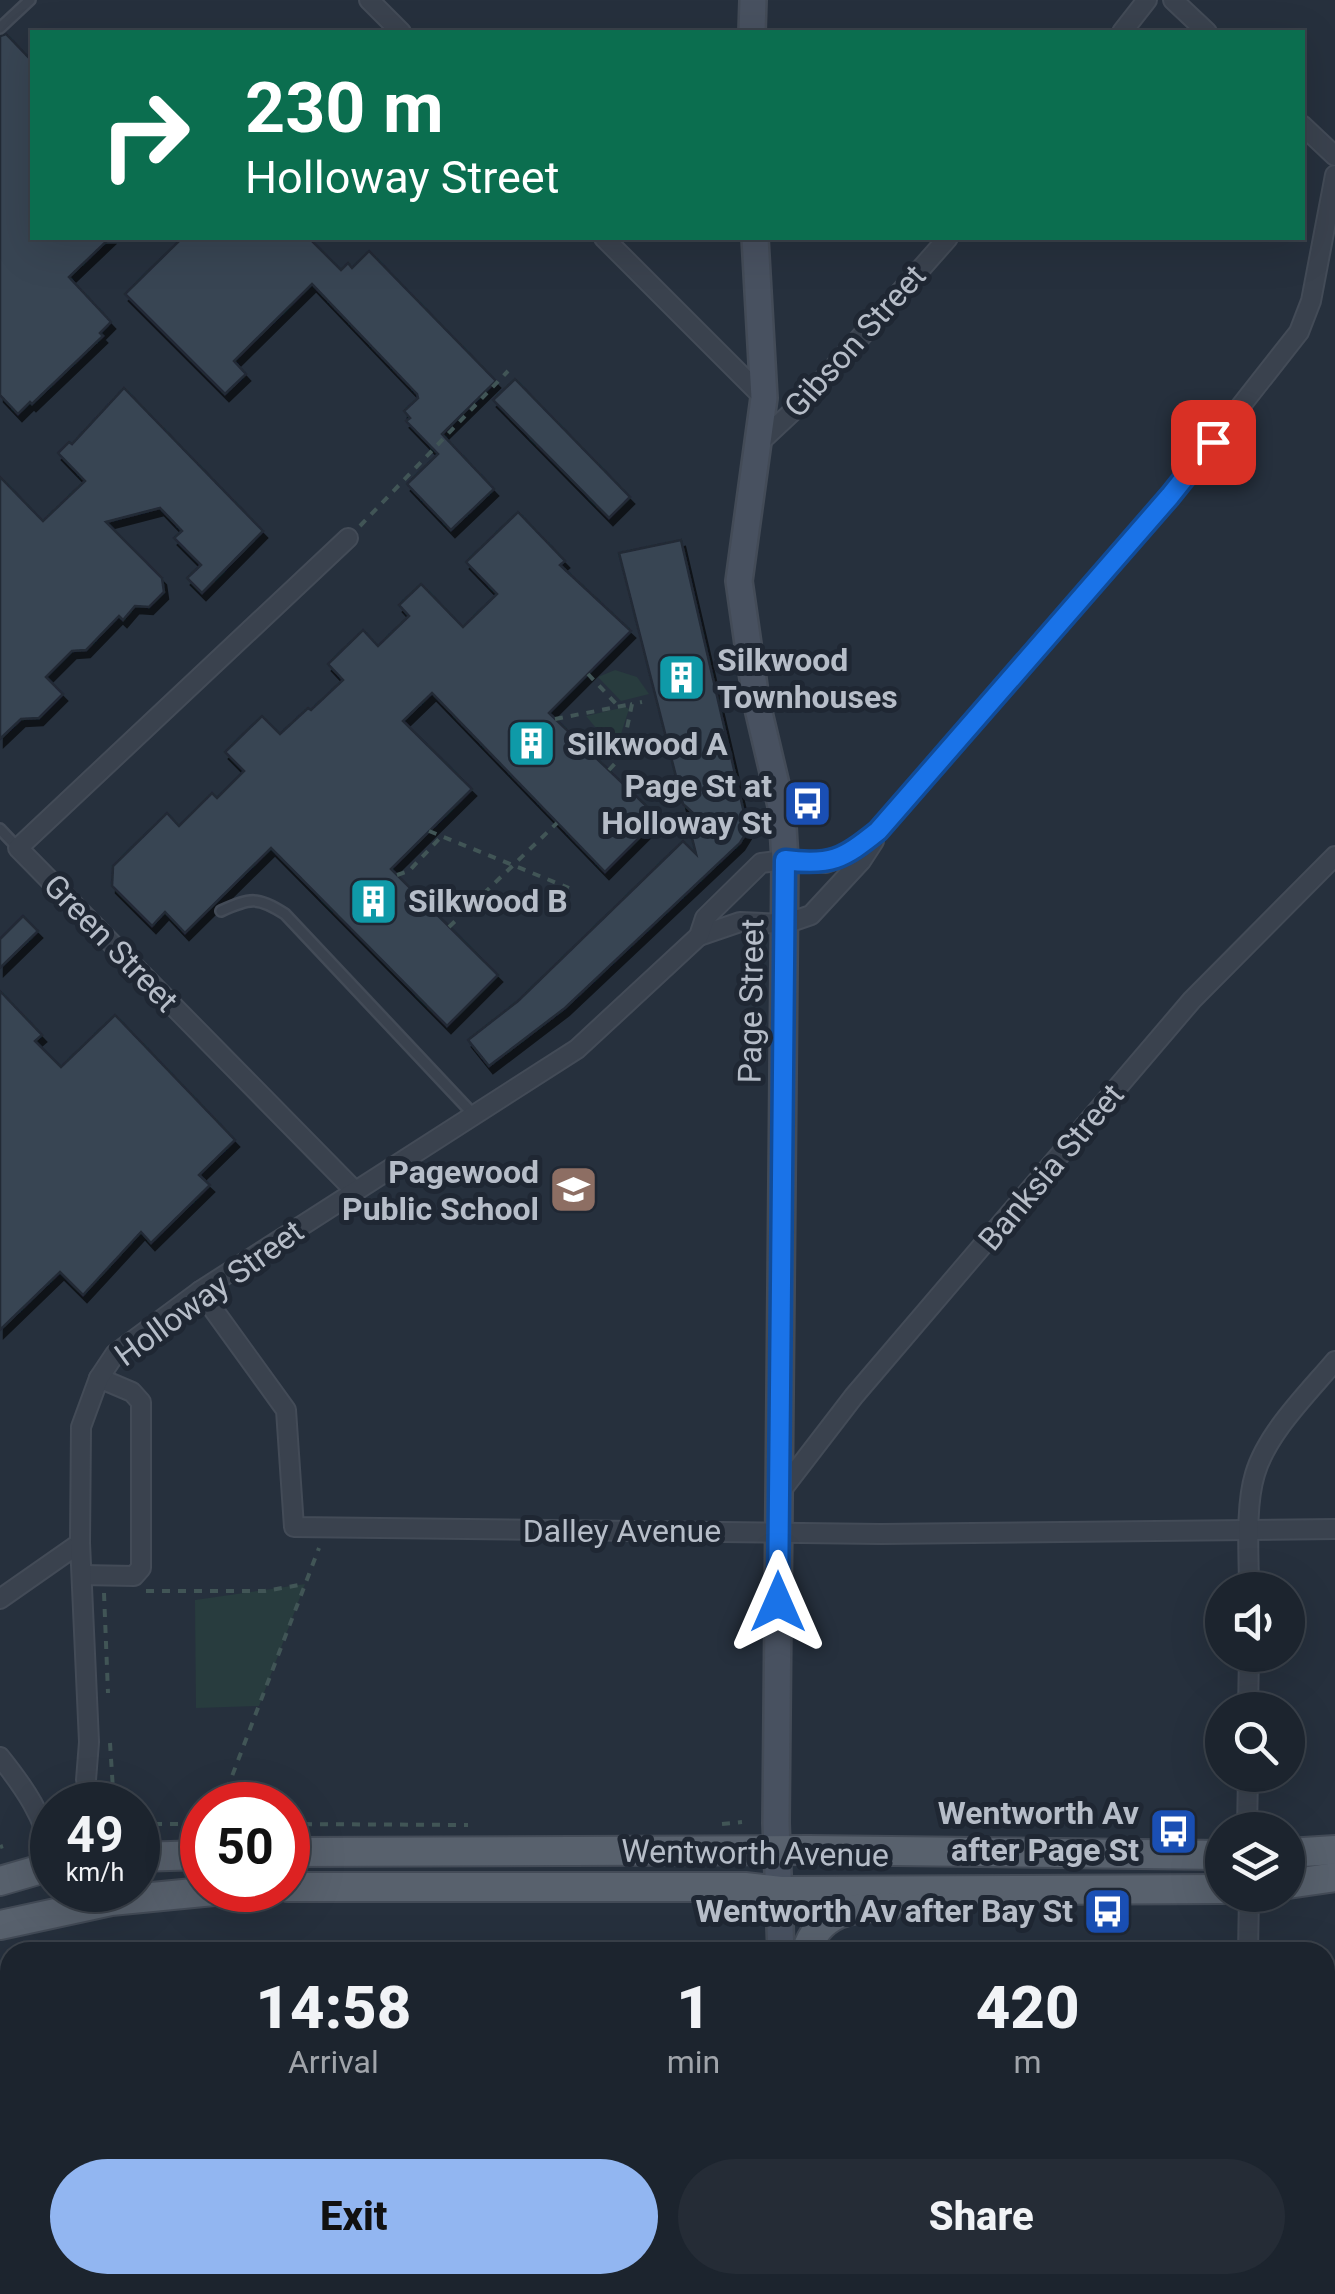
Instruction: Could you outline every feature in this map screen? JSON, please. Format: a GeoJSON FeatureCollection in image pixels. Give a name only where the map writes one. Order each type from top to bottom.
{"type":"FeatureCollection","features":[{"type":"Feature","properties":{"kind":"main road"},"geometry":{"type":"LineString","coordinates":[[752,30],[753,0]]}},
{"type":"Feature","properties":{"kind":"main road","name":"Page Street"},"geometry":{"type":"LineString","coordinates":[[755,240],[764,398],[738,581],[756,700],[782,810],[785,860],[777,1850],[781,1942]]}},
{"type":"Feature","properties":{"kind":"main road","name":"Wentworth Avenue"},"geometry":{"type":"LineString","coordinates":[[310,1852],[777,1850],[1205,1855]]}},
{"type":"Feature","properties":{"kind":"main road"},"geometry":{"type":"LineString","coordinates":[[1305,1851],[1335,1850]]}},
{"type":"Feature","properties":{"kind":"main road"},"geometry":{"type":"LineString","coordinates":[[0,1881],[30,1872]]}},
{"type":"Feature","properties":{"kind":"main road"},"geometry":{"type":"LineString","coordinates":[[1305,1882],[1335,1878]]}},
{"type":"Feature","properties":{"kind":"main road","name":"Wentworth Avenue"},"geometry":{"type":"LineString","coordinates":[[310,1887],[708,1887],[781,1892],[1205,1889]]}},
{"type":"Feature","properties":{"kind":"main road"},"geometry":{"type":"LineString","coordinates":[[811,1942],[819,1928],[842,1911],[912,1908],[972,1891]]}},
{"type":"Feature","properties":{"kind":"main road"},"geometry":{"type":"LineString","coordinates":[[0,1925],[31,1912]]}},
{"type":"Feature","properties":{"kind":"street"},"geometry":{"type":"LineString","coordinates":[[369,0],[399,30]]}},
{"type":"Feature","properties":{"kind":"street"},"geometry":{"type":"LineString","coordinates":[[1124,30],[1148,0]]}},
{"type":"Feature","properties":{"kind":"street"},"geometry":{"type":"LineString","coordinates":[[1173,0],[1205,30]]}},
{"type":"Feature","properties":{"kind":"street"},"geometry":{"type":"LineString","coordinates":[[1305,128],[1335,156]]}},
{"type":"Feature","properties":{"kind":"street","name":"Holloway Street"},"geometry":{"type":"LineString","coordinates":[[86,1780],[89,1742],[80,1543],[81,1427],[99,1378],[115,1354],[200,1291],[577,1048],[699,936],[740,922],[785,924],[811,915],[820,907],[861,860],[878,831],[1170,496],[1299,332],[1312,301],[1335,175]]}},
{"type":"Feature","properties":{"kind":"street"},"geometry":{"type":"LineString","coordinates":[[606,240],[764,398]]}},
{"type":"Feature","properties":{"kind":"street","name":"Gibson Street"},"geometry":{"type":"LineString","coordinates":[[759,443],[806,399],[946,240]]}},
{"type":"Feature","properties":{"kind":"street","name":"Green Street"},"geometry":{"type":"LineString","coordinates":[[348,538],[18,848],[354,1190]]}},
{"type":"Feature","properties":{"kind":"street","name":"Holloway Street"},"geometry":{"type":"LineString","coordinates":[[699,936],[705,918],[761,863],[826,863],[840,858],[878,831]]}},
{"type":"Feature","properties":{"kind":"street","name":"Banksia Street"},"geometry":{"type":"LineString","coordinates":[[781,1491],[845,1407],[1192,1000],[1335,856]]}},
{"type":"Feature","properties":{"kind":"street","name":"Dalley Avenue"},"geometry":{"type":"LineString","coordinates":[[200,1291],[286,1410],[294,1528],[881,1534],[1335,1529]]}},
{"type":"Feature","properties":{"kind":"street"},"geometry":{"type":"LineString","coordinates":[[1249,1572],[1255,1474],[1282,1424],[1335,1361]]}},
{"type":"Feature","properties":{"kind":"street"},"geometry":{"type":"LineString","coordinates":[[82,1575],[134,1576],[142,1568],[140,1402],[132,1392],[99,1378]]}},
{"type":"Feature","properties":{"kind":"street"},"geometry":{"type":"LineString","coordinates":[[0,1599],[80,1543]]}},
{"type":"Feature","properties":{"kind":"street"},"geometry":{"type":"LineString","coordinates":[[0,1757],[30,1799]]}},
{"type":"Feature","properties":{"kind":"street"},"geometry":{"type":"LineString","coordinates":[[1248,1942],[1249,1912]]}},
{"type":"Feature","properties":{"kind":"lane"},"geometry":{"type":"LineString","coordinates":[[0,28],[30,0]]}},
{"type":"Feature","properties":{"kind":"lane"},"geometry":{"type":"LineString","coordinates":[[0,829],[18,848]]}},
{"type":"Feature","properties":{"kind":"lane"},"geometry":{"type":"LineString","coordinates":[[221,911],[245,900],[265,901],[284,914],[474,1114]]}},
{"type":"Feature","properties":{"kind":"path"},"geometry":{"type":"LineString","coordinates":[[348,538],[508,370]]}},
{"type":"Feature","properties":{"kind":"path"},"geometry":{"type":"LineString","coordinates":[[588,674],[619,707]]}},
{"type":"Feature","properties":{"kind":"path"},"geometry":{"type":"LineString","coordinates":[[555,719],[642,702]]}},
{"type":"Feature","properties":{"kind":"path"},"geometry":{"type":"LineString","coordinates":[[609,770],[621,757],[632,704]]}},
{"type":"Feature","properties":{"kind":"path"},"geometry":{"type":"LineString","coordinates":[[449,927],[558,822]]}},
{"type":"Feature","properties":{"kind":"path"},"geometry":{"type":"LineString","coordinates":[[429,831],[568,888]]}},
{"type":"Feature","properties":{"kind":"path"},"geometry":{"type":"LineString","coordinates":[[396,875],[409,871],[440,838]]}},
{"type":"Feature","properties":{"kind":"path"},"geometry":{"type":"LineString","coordinates":[[230,1782],[326,1528]]}},
{"type":"Feature","properties":{"kind":"path"},"geometry":{"type":"LineString","coordinates":[[134,1590],[265,1591],[305,1584]]}},
{"type":"Feature","properties":{"kind":"path"},"geometry":{"type":"LineString","coordinates":[[104,1590],[109,1704]]}},
{"type":"Feature","properties":{"kind":"path"},"geometry":{"type":"LineString","coordinates":[[110,1742],[113,1782]]}},
{"type":"Feature","properties":{"kind":"green space"},"geometry":{"type":"Polygon","coordinates":[[[615,670],[637,677],[649,694],[621,701],[598,677],[615,670]]]}},
{"type":"Feature","properties":{"kind":"green space"},"geometry":{"type":"Polygon","coordinates":[[[629,709],[620,737],[602,735],[586,716],[629,709]]]}},
{"type":"Feature","properties":{"kind":"green space"},"geometry":{"type":"Polygon","coordinates":[[[305,1584],[259,1706],[196,1708],[195,1600],[305,1584]]]}},
{"type":"Feature","properties":{"kind":"building"},"geometry":{"type":"Polygon","coordinates":[[[6,34],[30,59],[30,240],[108,240],[69,277],[111,322],[100,333],[103,336],[18,414],[0,395],[0,36],[6,34]]]}},
{"type":"Feature","properties":{"kind":"building"},"geometry":{"type":"Polygon","coordinates":[[[180,240],[311,240],[341,270],[348,263],[352,268],[369,251],[496,381],[442,434],[494,489],[451,530],[407,484],[438,454],[406,421],[410,418],[404,411],[418,398],[417,394],[312,284],[234,361],[246,374],[225,394],[125,294],[180,240]]]}},
{"type":"Feature","properties":{"kind":"building"},"geometry":{"type":"Polygon","coordinates":[[[515,379],[630,497],[609,518],[493,400],[515,379]]]}},
{"type":"Feature","properties":{"kind":"building"},"geometry":{"type":"Polygon","coordinates":[[[124,388],[263,531],[202,593],[187,578],[201,565],[174,538],[182,531],[160,508],[106,522],[162,578],[164,592],[149,607],[135,606],[123,620],[119,616],[86,650],[72,651],[46,677],[63,694],[39,718],[21,719],[0,739],[0,477],[43,521],[85,481],[58,453],[69,442],[72,444],[124,388]]]}},
{"type":"Feature","properties":{"kind":"building"},"geometry":{"type":"Polygon","coordinates":[[[518,512],[565,561],[560,565],[631,631],[549,713],[659,818],[605,872],[432,693],[403,721],[472,789],[391,869],[498,975],[447,1026],[271,848],[185,933],[165,912],[152,926],[112,886],[113,866],[167,813],[179,826],[212,793],[217,798],[244,771],[225,752],[262,716],[280,734],[308,708],[311,710],[343,680],[328,664],[363,630],[378,646],[409,616],[399,605],[421,584],[463,627],[497,594],[466,562],[518,512]]]}},
{"type":"Feature","properties":{"kind":"building"},"geometry":{"type":"Polygon","coordinates":[[[681,540],[748,830],[740,843],[565,1008],[489,1066],[468,1040],[518,1001],[683,841],[696,854],[691,834],[703,822],[683,804],[619,553],[681,540]]]}},
{"type":"Feature","properties":{"kind":"building"},"geometry":{"type":"Polygon","coordinates":[[[23,916],[38,931],[0,968],[0,939],[23,916]]]}},
{"type":"Feature","properties":{"kind":"building"},"geometry":{"type":"Polygon","coordinates":[[[0,991],[42,1035],[35,1041],[61,1067],[115,1015],[235,1140],[199,1175],[210,1185],[151,1243],[141,1232],[83,1295],[60,1272],[0,1330],[0,991]]]}},
{"type":"Feature","properties":{"kind":"place","name":"Silkwood Townhouses"},"geometry":{"type":"Point","coordinates":[682,678]}},
{"type":"Feature","properties":{"kind":"place","name":"Silkwood A"},"geometry":{"type":"Point","coordinates":[532,744]}},
{"type":"Feature","properties":{"kind":"place","name":"Page St at Holloway St"},"geometry":{"type":"Point","coordinates":[807,804]}},
{"type":"Feature","properties":{"kind":"place","name":"Silkwood B"},"geometry":{"type":"Point","coordinates":[373,901]}},
{"type":"Feature","properties":{"kind":"place","name":"Pagewood Public School"},"geometry":{"type":"Point","coordinates":[574,1190]}},
{"type":"Feature","properties":{"kind":"place","name":"Wentworth Av after Page St"},"geometry":{"type":"Point","coordinates":[1174,1831]}},
{"type":"Feature","properties":{"kind":"place","name":"Wentworth Av after Bay St"},"geometry":{"type":"Point","coordinates":[1108,1911]}},
{"type":"Feature","properties":{"kind":"route"},"geometry":{"type":"LineString","coordinates":[[778,1602],[785,860],[826,863],[854,850],[878,831],[1213,442]]}}]}
